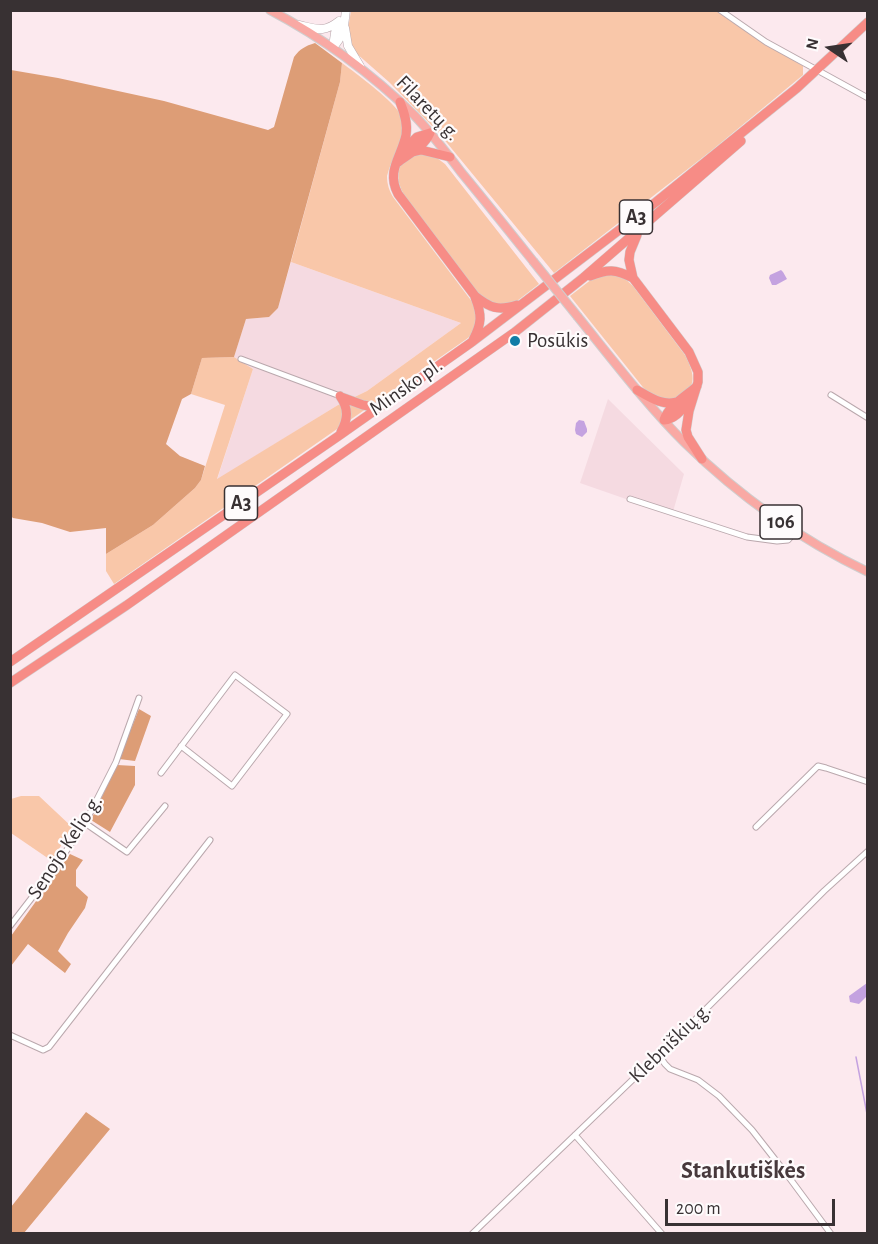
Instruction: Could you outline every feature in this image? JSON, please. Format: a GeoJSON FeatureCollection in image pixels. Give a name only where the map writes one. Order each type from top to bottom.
{"type":"FeatureCollection","features":[{"type":"Feature","properties":{"kind":"highway","name":"Minsko pl."},"geometry":{"type":"LineString","coordinates":[[10,683],[127,605],[515,332],[583,278],[771,114],[867,22]]}},
{"type":"Feature","properties":{"kind":"highway","name":"Minsko pl."},"geometry":{"type":"LineString","coordinates":[[10,662],[472,342],[656,202],[797,88]]}},
{"type":"Feature","properties":{"kind":"highway"},"geometry":{"type":"LineString","coordinates":[[400,102],[406,129],[393,177],[398,194],[475,296],[486,305],[496,308],[503,309],[522,304]]}},
{"type":"Feature","properties":{"kind":"highway"},"geometry":{"type":"LineString","coordinates":[[400,154],[417,137],[430,133]]}},
{"type":"Feature","properties":{"kind":"highway"},"geometry":{"type":"LineString","coordinates":[[395,165],[427,139],[430,133]]}},
{"type":"Feature","properties":{"kind":"highway"},"geometry":{"type":"LineString","coordinates":[[411,153],[421,150],[450,157]]}},
{"type":"Feature","properties":{"kind":"highway"},"geometry":{"type":"LineString","coordinates":[[639,230],[630,252],[629,260],[633,278],[693,359],[698,372],[696,391],[689,411],[686,430],[702,459]]}},
{"type":"Feature","properties":{"kind":"highway"},"geometry":{"type":"LineString","coordinates":[[583,278],[609,270],[633,278]]}},
{"type":"Feature","properties":{"kind":"highway"},"geometry":{"type":"LineString","coordinates":[[472,342],[480,326],[480,312],[475,296]]}},
{"type":"Feature","properties":{"kind":"highway"},"geometry":{"type":"LineString","coordinates":[[637,390],[671,404],[696,391]]}},
{"type":"Feature","properties":{"kind":"highway"},"geometry":{"type":"LineString","coordinates":[[663,420],[675,416],[696,391]]}},
{"type":"Feature","properties":{"kind":"highway"},"geometry":{"type":"LineString","coordinates":[[340,396],[363,405],[379,408]]}},
{"type":"Feature","properties":{"kind":"highway"},"geometry":{"type":"LineString","coordinates":[[340,396],[347,407],[347,418],[340,435]]}},
{"type":"Feature","properties":{"kind":"highway"},"geometry":{"type":"LineString","coordinates":[[663,420],[679,401]]}},
{"type":"Feature","properties":{"kind":"main road","name":"Filaretų g."},"geometry":{"type":"LineString","coordinates":[[270,10],[333,47],[361,67],[430,133],[637,390]]}},
{"type":"Feature","properties":{"kind":"main road"},"geometry":{"type":"LineString","coordinates":[[333,47],[334,33],[345,10]]}},
{"type":"Feature","properties":{"kind":"main road"},"geometry":{"type":"LineString","coordinates":[[345,10],[346,40],[350,52],[361,67]]}},
{"type":"Feature","properties":{"kind":"main road"},"geometry":{"type":"LineString","coordinates":[[296,24],[320,29],[330,28],[339,21]]}},
{"type":"Feature","properties":{"kind":"main road"},"geometry":{"type":"LineString","coordinates":[[333,47],[341,38],[345,28]]}},
{"type":"Feature","properties":{"kind":"main road","name":"106"},"geometry":{"type":"LineString","coordinates":[[637,390],[702,459],[753,501],[795,532],[867,572]]}},
{"type":"Feature","properties":{"kind":"street"},"geometry":{"type":"LineString","coordinates":[[720,10],[766,42],[867,98]]}},
{"type":"Feature","properties":{"kind":"street"},"geometry":{"type":"LineString","coordinates":[[241,359],[340,396]]}},
{"type":"Feature","properties":{"kind":"street"},"geometry":{"type":"LineString","coordinates":[[831,395],[867,418]]}},
{"type":"Feature","properties":{"kind":"street"},"geometry":{"type":"LineString","coordinates":[[630,499],[747,537],[777,541],[788,540],[795,532]]}},
{"type":"Feature","properties":{"kind":"street"},"geometry":{"type":"LineString","coordinates":[[161,773],[235,675],[287,714],[232,786],[182,746]]}},
{"type":"Feature","properties":{"kind":"street","name":"Senojo Kelio g."},"geometry":{"type":"LineString","coordinates":[[10,926],[86,823],[116,762],[139,698]]}},
{"type":"Feature","properties":{"kind":"street"},"geometry":{"type":"LineString","coordinates":[[756,828],[818,766],[867,782]]}},
{"type":"Feature","properties":{"kind":"street"},"geometry":{"type":"LineString","coordinates":[[86,823],[128,852],[165,806]]}},
{"type":"Feature","properties":{"kind":"street"},"geometry":{"type":"LineString","coordinates":[[10,1035],[43,1050],[49,1047],[210,840]]}},
{"type":"Feature","properties":{"kind":"street","name":"Klebniškių g."},"geometry":{"type":"LineString","coordinates":[[472,1233],[867,851]]}},
{"type":"Feature","properties":{"kind":"street"},"geometry":{"type":"LineString","coordinates":[[658,1054],[670,1069],[698,1080],[719,1096],[752,1130],[831,1233]]}},
{"type":"Feature","properties":{"kind":"street"},"geometry":{"type":"LineString","coordinates":[[574,1135],[662,1233]]}},
{"type":"Feature","properties":{"kind":"shaded area"},"geometry":{"type":"Polygon","coordinates":[[[351,11],[716,11],[803,66],[803,75],[711,151],[554,273],[438,132],[389,82],[356,53],[350,45],[348,29],[351,11]]]}},
{"type":"Feature","properties":{"kind":"shaded area"},"geometry":{"type":"Polygon","coordinates":[[[315,43],[342,63],[340,82],[278,308],[269,317],[246,319],[234,357],[202,358],[191,394],[182,399],[166,444],[180,456],[205,466],[201,480],[153,525],[106,554],[106,528],[70,532],[42,523],[13,518],[10,515],[11,70],[164,101],[268,130],[274,127],[294,57],[303,48],[315,43]]]}},
{"type":"Feature","properties":{"kind":"shaded area"},"geometry":{"type":"Polygon","coordinates":[[[342,63],[380,93],[400,114],[403,131],[387,176],[389,189],[473,303],[476,317],[474,329],[468,338],[114,584],[106,571],[106,554],[153,525],[201,480],[225,405],[191,394],[202,358],[234,357],[253,369],[217,479],[338,405],[367,391],[461,323],[291,262],[340,82],[342,63]]]}},
{"type":"Feature","properties":{"kind":"shaded area"},"geometry":{"type":"Polygon","coordinates":[[[417,153],[433,155],[445,164],[539,284],[517,301],[497,306],[480,297],[408,202],[401,188],[398,174],[401,164],[417,153]]]}},
{"type":"Feature","properties":{"kind":"shaded area"},"geometry":{"type":"Polygon","coordinates":[[[291,262],[461,323],[367,391],[338,405],[217,480],[253,369],[234,357],[246,319],[269,317],[278,308],[291,262]]]}},
{"type":"Feature","properties":{"kind":"shaded area"},"geometry":{"type":"Polygon","coordinates":[[[781,270],[787,279],[772,285],[770,275],[781,270]]]}},
{"type":"Feature","properties":{"kind":"shaded area"},"geometry":{"type":"Polygon","coordinates":[[[610,273],[623,277],[633,286],[685,355],[693,379],[689,390],[683,395],[666,401],[646,391],[570,296],[592,279],[610,273]]]}},
{"type":"Feature","properties":{"kind":"shaded area"},"geometry":{"type":"Polygon","coordinates":[[[608,399],[684,474],[672,515],[580,483],[608,399]]]}},
{"type":"Feature","properties":{"kind":"shaded area"},"geometry":{"type":"Polygon","coordinates":[[[579,420],[584,421],[587,429],[582,437],[576,434],[575,430],[579,420]]]}},
{"type":"Feature","properties":{"kind":"shaded area"},"geometry":{"type":"Polygon","coordinates":[[[139,709],[151,716],[135,761],[119,759],[139,709]]]}},
{"type":"Feature","properties":{"kind":"shaded area"},"geometry":{"type":"Polygon","coordinates":[[[117,765],[135,766],[135,785],[110,832],[91,820],[117,765]]]}},
{"type":"Feature","properties":{"kind":"shaded area"},"geometry":{"type":"Polygon","coordinates":[[[21,796],[39,796],[72,827],[52,861],[11,833],[11,799],[21,796]]]}},
{"type":"Feature","properties":{"kind":"shaded area"},"geometry":{"type":"Polygon","coordinates":[[[70,854],[83,860],[76,870],[76,886],[88,897],[85,908],[58,951],[71,964],[65,973],[28,944],[11,966],[11,936],[70,854]]]}},
{"type":"Feature","properties":{"kind":"shaded area"},"geometry":{"type":"Polygon","coordinates":[[[867,983],[867,996],[859,1004],[850,1002],[849,996],[867,983]]]}},
{"type":"Feature","properties":{"kind":"shaded area"},"geometry":{"type":"Polygon","coordinates":[[[86,1112],[110,1129],[24,1233],[11,1233],[11,1207],[86,1112]]]}},
{"type":"Feature","properties":{"kind":"waterway"},"geometry":{"type":"LineString","coordinates":[[856,1057],[868,1119]]}},
{"type":"Feature","properties":{"kind":"place","name":"Posūkis"},"geometry":{"type":"Point","coordinates":[515,341]}},
{"type":"Feature","properties":{"kind":"district","name":"Stankutiškės"},"geometry":{"type":"Point","coordinates":[743,1171]}}]}
